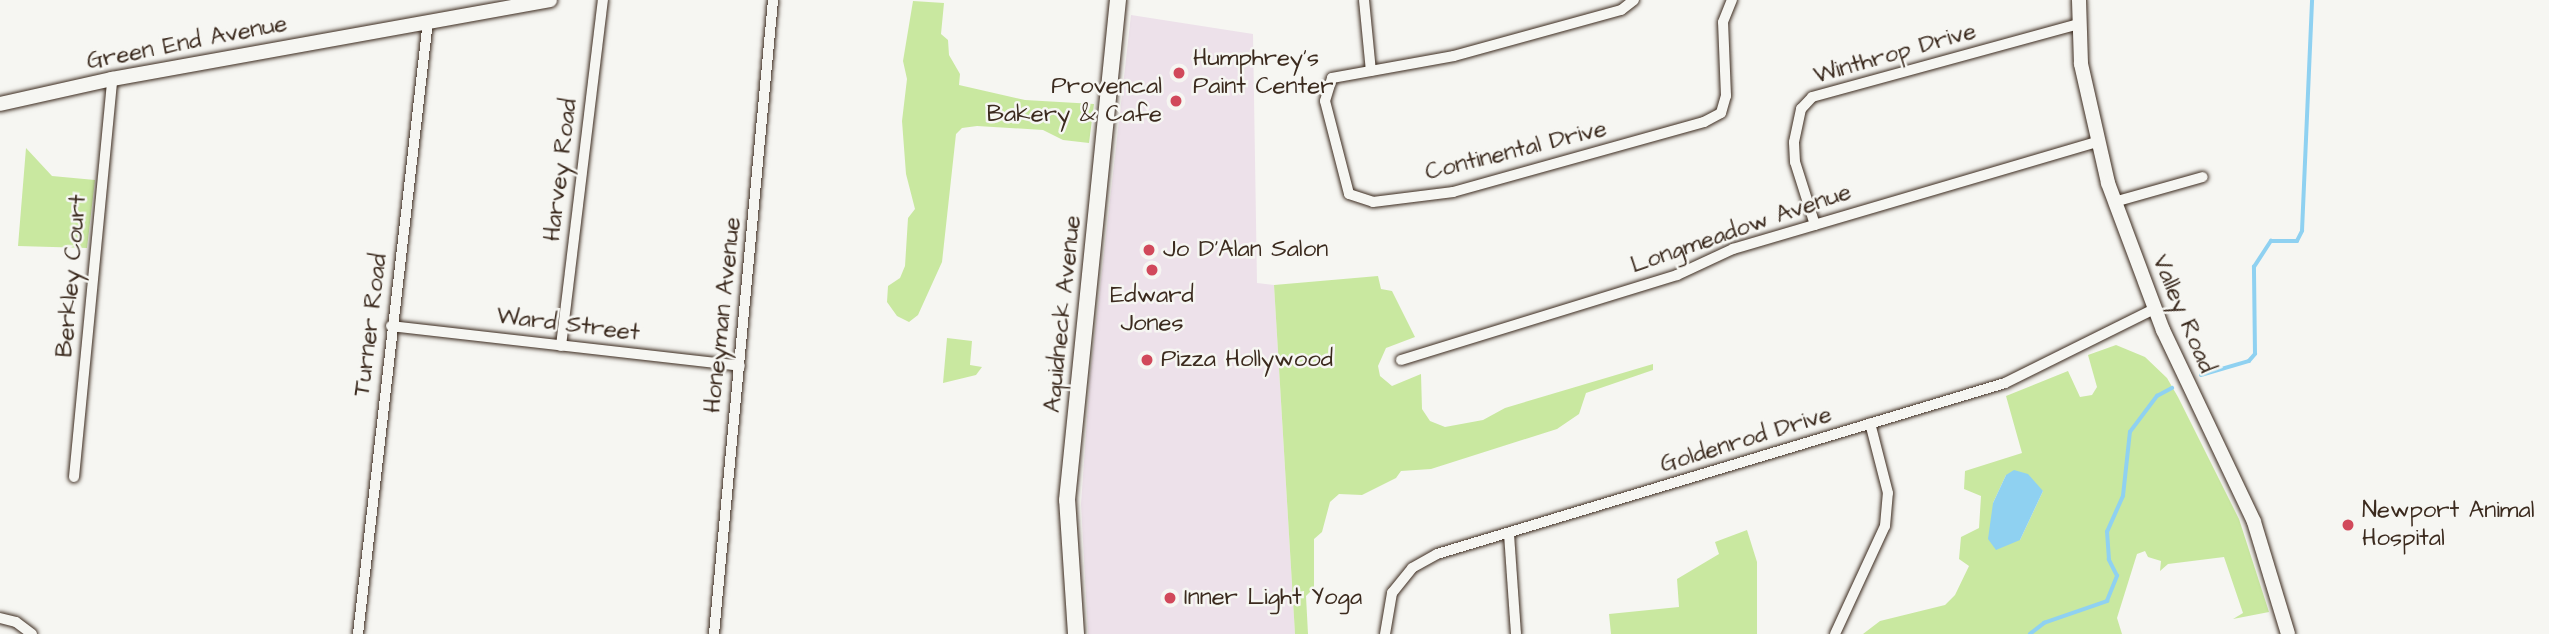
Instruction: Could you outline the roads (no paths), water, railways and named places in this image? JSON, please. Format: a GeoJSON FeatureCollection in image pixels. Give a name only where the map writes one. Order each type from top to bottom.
{"type":"FeatureCollection","features":[{"type":"Feature","properties":{"kind":"main road","name":"Green End Avenue"},"geometry":{"type":"LineString","coordinates":[[0,104],[112,79],[550,0]]}},
{"type":"Feature","properties":{"kind":"main road","name":"Aquidneck Avenue"},"geometry":{"type":"LineString","coordinates":[[1076,634],[1068,500],[1118,0]]}},
{"type":"Feature","properties":{"kind":"main road","name":"Valley Road"},"geometry":{"type":"LineString","coordinates":[[2079,0],[2081,64],[2096,142],[2115,202],[2154,309],[2254,522],[2288,634]]}},
{"type":"Feature","properties":{"kind":"street","name":"Harvey Road"},"geometry":{"type":"LineString","coordinates":[[561,346],[603,0]]}},
{"type":"Feature","properties":{"kind":"street","name":"Honeyman Avenue"},"geometry":{"type":"LineString","coordinates":[[714,634],[773,0]]}},
{"type":"Feature","properties":{"kind":"street"},"geometry":{"type":"LineString","coordinates":[[1364,0],[1371,71],[1527,37],[1620,10],[1634,0]]}},
{"type":"Feature","properties":{"kind":"street","name":"Continental Drive"},"geometry":{"type":"LineString","coordinates":[[1371,71],[1332,78],[1325,90],[1336,153],[1349,194],[1373,202],[1453,192],[1657,137],[1721,113],[1726,96],[1723,22],[1732,0]]}},
{"type":"Feature","properties":{"kind":"street","name":"Turner Road"},"geometry":{"type":"LineString","coordinates":[[358,634],[391,326],[428,21]]}},
{"type":"Feature","properties":{"kind":"street","name":"Winthrop Drive"},"geometry":{"type":"LineString","coordinates":[[1815,225],[1795,162],[1794,142],[1801,109],[1812,97],[2079,24]]}},
{"type":"Feature","properties":{"kind":"street","name":"Berkley Court"},"geometry":{"type":"LineString","coordinates":[[74,477],[112,79]]}},
{"type":"Feature","properties":{"kind":"street","name":"Longmeadow Avenue"},"geometry":{"type":"LineString","coordinates":[[1401,359],[1677,275],[1723,252],[2096,142]]}},
{"type":"Feature","properties":{"kind":"street"},"geometry":{"type":"LineString","coordinates":[[2115,202],[2203,177]]}},
{"type":"Feature","properties":{"kind":"street","name":"Goldenrod Drive"},"geometry":{"type":"LineString","coordinates":[[1385,634],[1392,593],[1412,568],[1437,554],[2005,383],[2154,309]]}},
{"type":"Feature","properties":{"kind":"street","name":"Ward Street"},"geometry":{"type":"LineString","coordinates":[[391,326],[740,366]]}},
{"type":"Feature","properties":{"kind":"street"},"geometry":{"type":"LineString","coordinates":[[1835,634],[1885,526],[1888,493],[1870,423]]}},
{"type":"Feature","properties":{"kind":"street"},"geometry":{"type":"LineString","coordinates":[[1509,534],[1516,634]]}},
{"type":"Feature","properties":{"kind":"street"},"geometry":{"type":"LineString","coordinates":[[0,618],[32,634]]}},
{"type":"Feature","properties":{"kind":"water"},"geometry":{"type":"Polygon","coordinates":[[[2014,470],[2028,474],[2043,491],[2020,540],[1996,550],[1988,539],[1993,503],[2006,475],[2014,470]]]}},
{"type":"Feature","properties":{"kind":"waterway"},"geometry":{"type":"LineString","coordinates":[[2201,375],[2249,361],[2255,354],[2254,267],[2271,241],[2297,241],[2302,231],[2312,0]]}},
{"type":"Feature","properties":{"kind":"waterway"},"geometry":{"type":"LineString","coordinates":[[2030,634],[2044,623],[2107,601],[2117,576],[2109,560],[2107,532],[2123,496],[2130,432],[2157,396],[2172,388]]}},
{"type":"Feature","properties":{"kind":"place","name":"Humphrey's Paint Center"},"geometry":{"type":"Point","coordinates":[1179,73]}},
{"type":"Feature","properties":{"kind":"place","name":"Provencal Bakery & Cafe"},"geometry":{"type":"Point","coordinates":[1176,101]}},
{"type":"Feature","properties":{"kind":"place","name":"Jo D'Alan Salon"},"geometry":{"type":"Point","coordinates":[1149,250]}},
{"type":"Feature","properties":{"kind":"place","name":"Edward Jones"},"geometry":{"type":"Point","coordinates":[1152,270]}},
{"type":"Feature","properties":{"kind":"place","name":"Pizza Hollywood"},"geometry":{"type":"Point","coordinates":[1147,360]}},
{"type":"Feature","properties":{"kind":"place","name":"Newport Animal Hospital"},"geometry":{"type":"Point","coordinates":[2348,525]}},
{"type":"Feature","properties":{"kind":"place","name":"Inner Light Yoga"},"geometry":{"type":"Point","coordinates":[1170,598]}}]}
